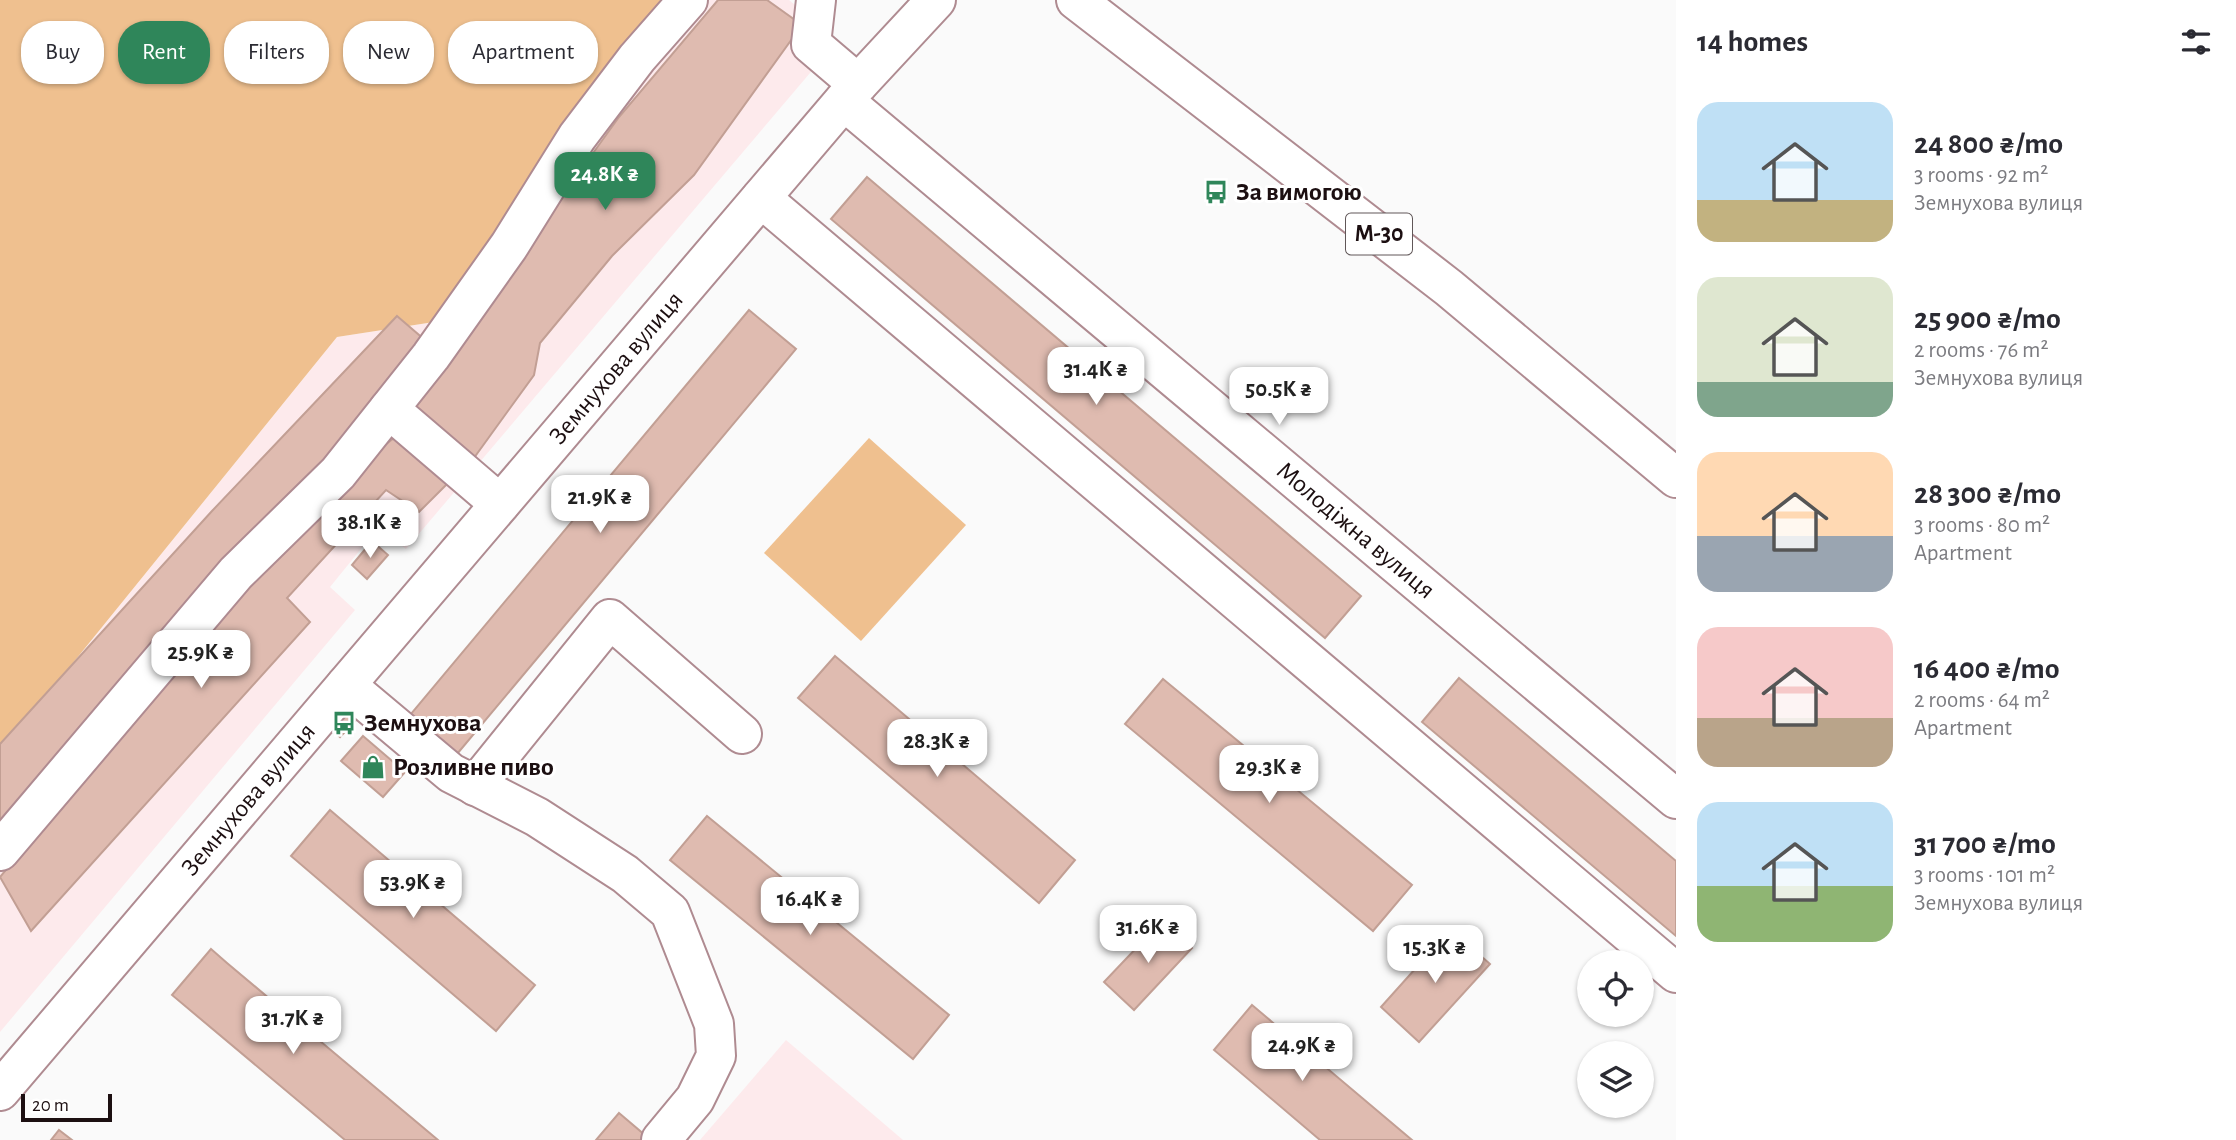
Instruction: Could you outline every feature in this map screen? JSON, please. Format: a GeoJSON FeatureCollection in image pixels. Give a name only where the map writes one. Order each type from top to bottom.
{"type":"FeatureCollection","features":[{"type":"Feature","properties":{"kind":"main road"},"geometry":{"type":"LineString","coordinates":[[0,851],[236,573],[338,473],[389,409],[509,246],[577,137],[637,58],[688,0]]}},
{"type":"Feature","properties":{"kind":"main road","name":"Молодіжна вулиця"},"geometry":{"type":"LineString","coordinates":[[816,0],[811,44],[851,92],[1676,799]]}},
{"type":"Feature","properties":{"kind":"main road","name":"Земнухова вулиця"},"geometry":{"type":"LineString","coordinates":[[0,1091],[851,92],[936,0]]}},
{"type":"Feature","properties":{"kind":"main road","name":"М-30"},"geometry":{"type":"LineString","coordinates":[[1076,0],[1449,288],[1676,478]]}},
{"type":"Feature","properties":{"kind":"main road"},"geometry":{"type":"LineString","coordinates":[[761,198],[1676,973]]}},
{"type":"Feature","properties":{"kind":"main road"},"geometry":{"type":"LineString","coordinates":[[389,409],[500,504]]}},
{"type":"Feature","properties":{"kind":"main road"},"geometry":{"type":"LineString","coordinates":[[475,786],[610,620],[742,734]]}},
{"type":"Feature","properties":{"kind":"main road"},"geometry":{"type":"LineString","coordinates":[[346,685],[451,773],[537,817],[614,867],[670,912],[714,1024],[716,1056],[695,1099],[661,1140]]}},
{"type":"Feature","properties":{"kind":"shaded area"},"geometry":{"type":"Polygon","coordinates":[[[0,0],[704,0],[434,322],[337,337],[0,753],[0,0]]]}},
{"type":"Feature","properties":{"kind":"shaded area"},"geometry":{"type":"Polygon","coordinates":[[[704,0],[789,0],[838,40],[406,549],[378,528],[330,587],[355,610],[0,1032],[0,753],[337,337],[434,322],[704,0]]]}},
{"type":"Feature","properties":{"kind":"shaded area"},"geometry":{"type":"Polygon","coordinates":[[[869,438],[966,525],[861,641],[764,553],[869,438]]]}},
{"type":"Feature","properties":{"kind":"shaded area"},"geometry":{"type":"Polygon","coordinates":[[[786,1040],[903,1140],[700,1140],[786,1040]]]}},
{"type":"Feature","properties":{"kind":"building"},"geometry":{"type":"Polygon","coordinates":[[[718,0],[767,0],[802,25],[694,175],[612,256],[540,343],[534,375],[471,462],[411,406],[619,117],[718,0]]]}},
{"type":"Feature","properties":{"kind":"building"},"geometry":{"type":"Polygon","coordinates":[[[867,177],[1361,596],[1325,638],[831,219],[867,177]]]}},
{"type":"Feature","properties":{"kind":"building"},"geometry":{"type":"Polygon","coordinates":[[[749,310],[796,349],[452,760],[405,721],[749,310]]]}},
{"type":"Feature","properties":{"kind":"building"},"geometry":{"type":"Polygon","coordinates":[[[397,316],[426,341],[327,470],[0,825],[0,744],[212,511],[397,316]]]}},
{"type":"Feature","properties":{"kind":"building"},"geometry":{"type":"Polygon","coordinates":[[[394,438],[451,480],[419,512],[386,490],[287,598],[310,622],[31,931],[0,877],[199,634],[270,567],[367,459],[394,438]]]}},
{"type":"Feature","properties":{"kind":"building"},"geometry":{"type":"Polygon","coordinates":[[[372,541],[388,555],[367,579],[352,565],[372,541]]]}},
{"type":"Feature","properties":{"kind":"building"},"geometry":{"type":"Polygon","coordinates":[[[835,656],[1075,860],[1039,903],[798,698],[835,656]]]}},
{"type":"Feature","properties":{"kind":"building"},"geometry":{"type":"Polygon","coordinates":[[[1459,678],[1676,861],[1676,936],[1422,722],[1459,678]]]}},
{"type":"Feature","properties":{"kind":"building"},"geometry":{"type":"Polygon","coordinates":[[[1163,679],[1412,885],[1373,931],[1125,724],[1163,679]]]}},
{"type":"Feature","properties":{"kind":"building","name":"Земнухова"},"geometry":{"type":"Polygon","coordinates":[[[347,710],[357,719],[340,737],[330,728],[347,710]]]}},
{"type":"Feature","properties":{"kind":"building","name":"Розливне пиво"},"geometry":{"type":"Polygon","coordinates":[[[363,736],[405,772],[383,797],[341,761],[363,736]]]}},
{"type":"Feature","properties":{"kind":"building"},"geometry":{"type":"Polygon","coordinates":[[[330,810],[535,985],[496,1031],[291,856],[330,810]]]}},
{"type":"Feature","properties":{"kind":"building"},"geometry":{"type":"Polygon","coordinates":[[[707,816],[949,1015],[913,1059],[670,860],[707,816]]]}},
{"type":"Feature","properties":{"kind":"building"},"geometry":{"type":"Polygon","coordinates":[[[1163,920],[1192,948],[1134,1010],[1104,982],[1163,920]]]}},
{"type":"Feature","properties":{"kind":"building"},"geometry":{"type":"Polygon","coordinates":[[[1451,929],[1490,964],[1419,1042],[1381,1007],[1451,929]]]}},
{"type":"Feature","properties":{"kind":"building"},"geometry":{"type":"Polygon","coordinates":[[[211,949],[438,1140],[345,1140],[172,995],[211,949]]]}},
{"type":"Feature","properties":{"kind":"building"},"geometry":{"type":"Polygon","coordinates":[[[1252,1005],[1412,1140],[1320,1140],[1214,1050],[1252,1005]]]}},
{"type":"Feature","properties":{"kind":"building"},"geometry":{"type":"Polygon","coordinates":[[[619,1113],[646,1136],[643,1140],[596,1140],[619,1113]]]}},
{"type":"Feature","properties":{"kind":"building"},"geometry":{"type":"Polygon","coordinates":[[[59,1130],[72,1140],[51,1140],[59,1130]]]}},
{"type":"Feature","properties":{"kind":"place","name":"За вимогою"},"geometry":{"type":"Point","coordinates":[1216,192]}},
{"type":"Feature","properties":{"kind":"place","name":"Земнухова"},"geometry":{"type":"Point","coordinates":[344,723]}},
{"type":"Feature","properties":{"kind":"place","name":"Розливне пиво"},"geometry":{"type":"Point","coordinates":[373,767]}}]}
